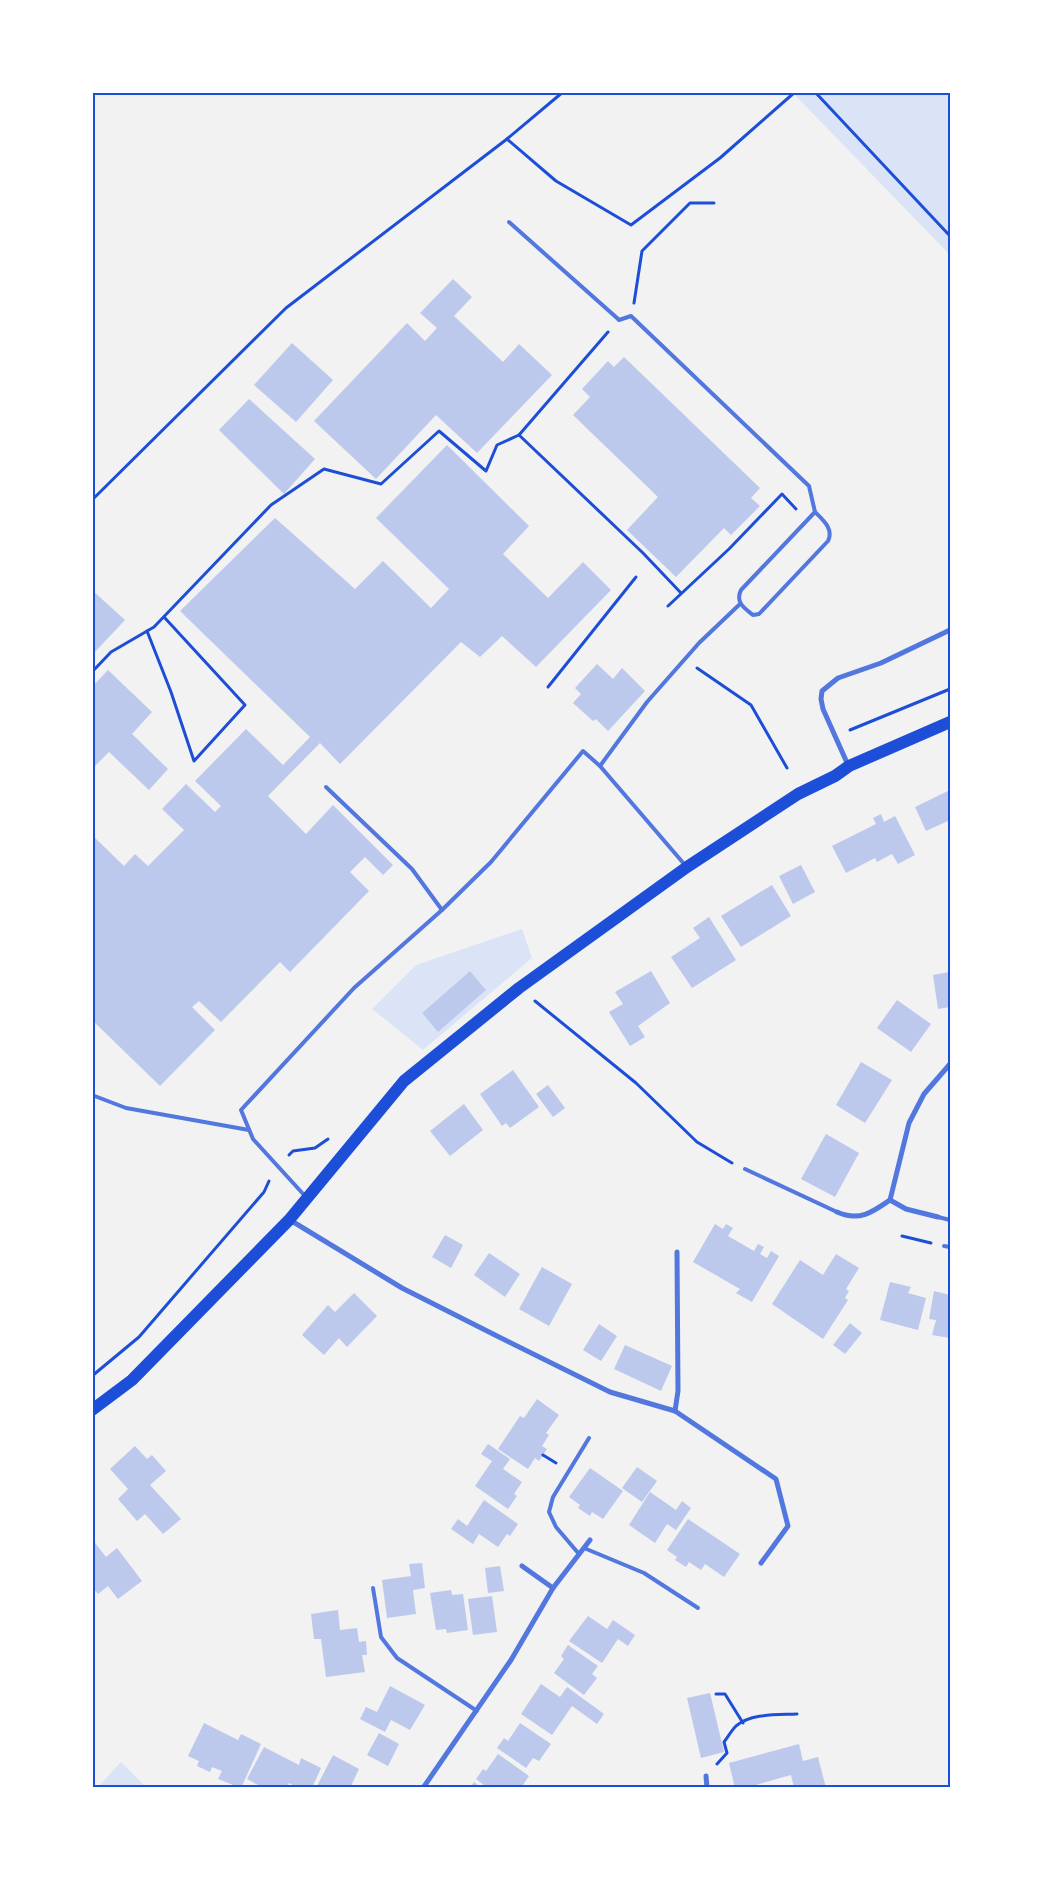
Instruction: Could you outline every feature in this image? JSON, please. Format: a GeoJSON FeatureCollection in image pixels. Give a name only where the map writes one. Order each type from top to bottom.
{"type":"FeatureCollection","features":[{"type":"Feature","properties":{"kind":"main road"},"geometry":{"type":"LineString","coordinates":[[92,1410],[132,1380],[289,1220],[404,1081],[519,988],[687,867],[798,794],[835,776],[849,766],[950,722]]}},
{"type":"Feature","properties":{"kind":"street"},"geometry":{"type":"LineString","coordinates":[[849,766],[821,699],[822,692],[830,683],[881,663],[950,630]]}},
{"type":"Feature","properties":{"kind":"street"},"geometry":{"type":"LineString","coordinates":[[837,1212],[846,1216],[858,1217],[869,1214],[890,1200],[909,1123],[924,1094],[950,1064]]}},
{"type":"Feature","properties":{"kind":"street"},"geometry":{"type":"LineString","coordinates":[[890,1200],[906,1209],[938,1217]]}},
{"type":"Feature","properties":{"kind":"street"},"geometry":{"type":"LineString","coordinates":[[289,1220],[402,1288],[557,1366],[610,1392],[675,1411],[776,1478],[788,1526],[761,1563]]}},
{"type":"Feature","properties":{"kind":"street"},"geometry":{"type":"LineString","coordinates":[[675,1411],[678,1391],[677,1252]]}},
{"type":"Feature","properties":{"kind":"street"},"geometry":{"type":"LineString","coordinates":[[423,1788],[459,1733],[477,1711],[554,1588],[590,1540]]}},
{"type":"Feature","properties":{"kind":"street"},"geometry":{"type":"LineString","coordinates":[[522,1566],[554,1588]]}},
{"type":"Feature","properties":{"kind":"street"},"geometry":{"type":"LineString","coordinates":[[706,1776],[706,1788]]}},
{"type":"Feature","properties":{"kind":"lane"},"geometry":{"type":"LineString","coordinates":[[509,222],[619,320],[631,316],[809,486],[815,512],[830,532],[827,543],[757,615],[753,615],[740,604],[739,595],[745,586],[815,512]]}},
{"type":"Feature","properties":{"kind":"lane"},"geometry":{"type":"LineString","coordinates":[[600,766],[647,702],[686,661],[699,643],[740,604]]}},
{"type":"Feature","properties":{"kind":"lane"},"geometry":{"type":"LineString","coordinates":[[307,1198],[253,1139],[241,1110],[354,988],[442,910],[491,862],[583,751],[600,766],[687,867]]}},
{"type":"Feature","properties":{"kind":"lane"},"geometry":{"type":"LineString","coordinates":[[326,787],[412,869],[442,910]]}},
{"type":"Feature","properties":{"kind":"lane"},"geometry":{"type":"LineString","coordinates":[[92,1095],[126,1108],[249,1130]]}},
{"type":"Feature","properties":{"kind":"lane"},"geometry":{"type":"LineString","coordinates":[[745,1169],[837,1212]]}},
{"type":"Feature","properties":{"kind":"lane"},"geometry":{"type":"LineString","coordinates":[[938,1217],[950,1220]]}},
{"type":"Feature","properties":{"kind":"lane"},"geometry":{"type":"LineString","coordinates":[[944,1246],[950,1247]]}},
{"type":"Feature","properties":{"kind":"lane"},"geometry":{"type":"LineString","coordinates":[[580,1554],[556,1527],[549,1512],[553,1498],[589,1438]]}},
{"type":"Feature","properties":{"kind":"lane"},"geometry":{"type":"LineString","coordinates":[[584,1548],[644,1572],[698,1608]]}},
{"type":"Feature","properties":{"kind":"lane"},"geometry":{"type":"LineString","coordinates":[[373,1588],[381,1637],[397,1658],[477,1711]]}},
{"type":"Feature","properties":{"kind":"path"},"geometry":{"type":"LineString","coordinates":[[92,500],[286,308],[507,140],[562,92]]}},
{"type":"Feature","properties":{"kind":"path"},"geometry":{"type":"LineString","coordinates":[[507,140],[556,181],[631,225],[720,158],[795,92]]}},
{"type":"Feature","properties":{"kind":"path"},"geometry":{"type":"LineString","coordinates":[[816,92],[950,236]]}},
{"type":"Feature","properties":{"kind":"path"},"geometry":{"type":"LineString","coordinates":[[631,316],[642,251],[690,204],[714,203]]}},
{"type":"Feature","properties":{"kind":"path"},"geometry":{"type":"LineString","coordinates":[[92,672],[111,652],[147,631],[164,617],[256,518],[271,505],[324,468],[381,484],[439,431],[486,471],[497,445],[519,435],[619,320]]}},
{"type":"Feature","properties":{"kind":"path"},"geometry":{"type":"LineString","coordinates":[[519,435],[643,553],[681,593]]}},
{"type":"Feature","properties":{"kind":"path"},"geometry":{"type":"LineString","coordinates":[[668,606],[729,549],[782,494],[808,520]]}},
{"type":"Feature","properties":{"kind":"path"},"geometry":{"type":"LineString","coordinates":[[548,687],[636,577]]}},
{"type":"Feature","properties":{"kind":"path"},"geometry":{"type":"LineString","coordinates":[[147,631],[171,692],[194,761],[245,705],[164,617]]}},
{"type":"Feature","properties":{"kind":"path"},"geometry":{"type":"LineString","coordinates":[[686,661],[751,705],[787,768]]}},
{"type":"Feature","properties":{"kind":"path"},"geometry":{"type":"LineString","coordinates":[[836,736],[950,690]]}},
{"type":"Feature","properties":{"kind":"path"},"geometry":{"type":"LineString","coordinates":[[519,988],[636,1083],[697,1142],[723,1160],[745,1169]]}},
{"type":"Feature","properties":{"kind":"path"},"geometry":{"type":"LineString","coordinates":[[92,1376],[139,1337],[264,1192],[277,1165],[293,1151],[315,1148],[348,1125],[360,1133]]}},
{"type":"Feature","properties":{"kind":"path"},"geometry":{"type":"LineString","coordinates":[[902,1236],[944,1246]]}},
{"type":"Feature","properties":{"kind":"path"},"geometry":{"type":"LineString","coordinates":[[716,1694],[725,1694],[743,1723]]}},
{"type":"Feature","properties":{"kind":"path"},"geometry":{"type":"LineString","coordinates":[[706,1776],[727,1753],[724,1742],[737,1725],[772,1715],[797,1714]]}},
{"type":"Feature","properties":{"kind":"shaded area"},"geometry":{"type":"Polygon","coordinates":[[[793,93],[950,93],[950,255],[793,93]]]}},
{"type":"Feature","properties":{"kind":"shaded area"},"geometry":{"type":"Polygon","coordinates":[[[522,929],[532,958],[423,1050],[372,1009],[416,965],[522,929]],[[470,971],[422,1013],[438,1031],[486,990],[470,971]]]}},
{"type":"Feature","properties":{"kind":"shaded area"},"geometry":{"type":"Polygon","coordinates":[[[121,1762],[146,1787],[98,1787],[121,1762]]]}},
{"type":"Feature","properties":{"kind":"building"},"geometry":{"type":"Polygon","coordinates":[[[453,279],[472,297],[454,316],[503,362],[519,344],[552,375],[477,453],[436,415],[376,479],[314,421],[407,323],[425,341],[437,328],[420,313],[453,279]]]}},
{"type":"Feature","properties":{"kind":"building"},"geometry":{"type":"Polygon","coordinates":[[[292,343],[333,380],[296,422],[254,385],[292,343]]]}},
{"type":"Feature","properties":{"kind":"building"},"geometry":{"type":"Polygon","coordinates":[[[624,357],[760,488],[751,498],[760,506],[731,535],[724,528],[676,577],[627,530],[658,497],[573,415],[590,397],[582,389],[608,361],[614,367],[624,357]]]}},
{"type":"Feature","properties":{"kind":"building"},"geometry":{"type":"Polygon","coordinates":[[[249,399],[315,459],[284,494],[219,430],[249,399]]]}},
{"type":"Feature","properties":{"kind":"building"},"geometry":{"type":"Polygon","coordinates":[[[447,445],[529,526],[503,554],[548,598],[583,562],[611,590],[536,667],[502,636],[480,657],[461,642],[340,764],[320,743],[268,796],[306,834],[333,805],[393,865],[383,875],[365,857],[350,872],[369,891],[290,972],[280,962],[221,1022],[199,1001],[192,1007],[215,1030],[160,1086],[92,1020],[92,835],[124,866],[135,854],[148,866],[184,830],[162,809],[186,784],[215,812],[221,806],[195,781],[246,729],[283,765],[310,737],[180,611],[275,518],[355,589],[383,561],[431,608],[449,589],[376,518],[447,445]]]}},
{"type":"Feature","properties":{"kind":"building"},"geometry":{"type":"Polygon","coordinates":[[[92,590],[125,620],[92,655],[92,590]]]}},
{"type":"Feature","properties":{"kind":"building"},"geometry":{"type":"Polygon","coordinates":[[[597,664],[613,679],[622,668],[645,691],[608,731],[596,719],[593,721],[573,703],[581,694],[575,688],[597,664]]]}},
{"type":"Feature","properties":{"kind":"building"},"geometry":{"type":"Polygon","coordinates":[[[108,670],[152,712],[132,734],[168,769],[149,790],[109,752],[92,769],[92,687],[108,670]]]}},
{"type":"Feature","properties":{"kind":"building"},"geometry":{"type":"Polygon","coordinates":[[[950,790],[950,820],[926,831],[915,807],[950,790]]]}},
{"type":"Feature","properties":{"kind":"building"},"geometry":{"type":"Polygon","coordinates":[[[881,814],[884,822],[895,816],[915,855],[898,864],[892,854],[877,862],[875,858],[846,873],[832,846],[876,824],[873,818],[881,814]]]}},
{"type":"Feature","properties":{"kind":"building"},"geometry":{"type":"Polygon","coordinates":[[[801,865],[815,892],[793,904],[779,876],[801,865]]]}},
{"type":"Feature","properties":{"kind":"building"},"geometry":{"type":"Polygon","coordinates":[[[772,885],[791,916],[741,947],[721,916],[772,885]]]}},
{"type":"Feature","properties":{"kind":"building"},"geometry":{"type":"Polygon","coordinates":[[[709,917],[736,960],[692,988],[671,957],[700,938],[693,928],[709,917]]]}},
{"type":"Feature","properties":{"kind":"building"},"geometry":{"type":"Polygon","coordinates":[[[470,971],[486,990],[438,1032],[422,1013],[470,971]]]}},
{"type":"Feature","properties":{"kind":"building"},"geometry":{"type":"Polygon","coordinates":[[[651,971],[670,1003],[638,1026],[645,1037],[630,1046],[609,1012],[623,1004],[615,992],[651,971]]]}},
{"type":"Feature","properties":{"kind":"building"},"geometry":{"type":"Polygon","coordinates":[[[950,972],[950,1007],[938,1009],[933,975],[950,972]]]}},
{"type":"Feature","properties":{"kind":"building"},"geometry":{"type":"Polygon","coordinates":[[[897,1000],[931,1024],[911,1052],[877,1028],[897,1000]]]}},
{"type":"Feature","properties":{"kind":"building"},"geometry":{"type":"Polygon","coordinates":[[[861,1062],[892,1080],[865,1123],[836,1105],[861,1062]]]}},
{"type":"Feature","properties":{"kind":"building"},"geometry":{"type":"Polygon","coordinates":[[[513,1070],[539,1107],[510,1128],[506,1123],[502,1126],[480,1094],[513,1070]]]}},
{"type":"Feature","properties":{"kind":"building"},"geometry":{"type":"Polygon","coordinates":[[[548,1085],[565,1108],[553,1117],[536,1094],[548,1085]]]}},
{"type":"Feature","properties":{"kind":"building"},"geometry":{"type":"Polygon","coordinates":[[[464,1104],[483,1130],[450,1156],[430,1131],[464,1104]]]}},
{"type":"Feature","properties":{"kind":"building"},"geometry":{"type":"Polygon","coordinates":[[[826,1134],[859,1153],[835,1197],[801,1179],[826,1134]]]}},
{"type":"Feature","properties":{"kind":"building"},"geometry":{"type":"Polygon","coordinates":[[[715,1224],[723,1229],[726,1224],[733,1228],[728,1236],[754,1251],[758,1244],[764,1247],[760,1254],[767,1258],[771,1251],[779,1256],[752,1302],[736,1293],[740,1289],[693,1262],[715,1224]]]}},
{"type":"Feature","properties":{"kind":"building"},"geometry":{"type":"Polygon","coordinates":[[[445,1235],[463,1245],[451,1268],[432,1257],[445,1235]]]}},
{"type":"Feature","properties":{"kind":"building"},"geometry":{"type":"Polygon","coordinates":[[[489,1253],[520,1274],[505,1297],[474,1275],[489,1253]]]}},
{"type":"Feature","properties":{"kind":"building"},"geometry":{"type":"Polygon","coordinates":[[[836,1254],[859,1268],[846,1289],[849,1291],[845,1298],[848,1300],[823,1339],[772,1304],[800,1260],[823,1275],[836,1254]]]}},
{"type":"Feature","properties":{"kind":"building"},"geometry":{"type":"Polygon","coordinates":[[[542,1267],[572,1284],[549,1326],[519,1309],[542,1267]]]}},
{"type":"Feature","properties":{"kind":"building"},"geometry":{"type":"Polygon","coordinates":[[[890,1282],[911,1287],[908,1293],[926,1298],[918,1330],[880,1320],[890,1282]]]}},
{"type":"Feature","properties":{"kind":"building"},"geometry":{"type":"Polygon","coordinates":[[[934,1291],[950,1295],[950,1338],[932,1335],[936,1320],[929,1319],[934,1291]]]}},
{"type":"Feature","properties":{"kind":"building"},"geometry":{"type":"Polygon","coordinates":[[[354,1293],[377,1316],[347,1347],[339,1338],[324,1355],[302,1335],[328,1305],[335,1312],[354,1293]]]}},
{"type":"Feature","properties":{"kind":"building"},"geometry":{"type":"Polygon","coordinates":[[[850,1323],[862,1333],[845,1354],[833,1345],[850,1323]]]}},
{"type":"Feature","properties":{"kind":"building"},"geometry":{"type":"Polygon","coordinates":[[[599,1324],[617,1336],[601,1361],[583,1350],[599,1324]]]}},
{"type":"Feature","properties":{"kind":"building"},"geometry":{"type":"Polygon","coordinates":[[[625,1345],[672,1366],[661,1391],[614,1369],[625,1345]]]}},
{"type":"Feature","properties":{"kind":"building"},"geometry":{"type":"Polygon","coordinates":[[[537,1399],[559,1415],[546,1433],[549,1435],[542,1446],[547,1449],[539,1461],[535,1458],[528,1469],[498,1449],[520,1416],[524,1418],[537,1399]]]}},
{"type":"Feature","properties":{"kind":"building"},"geometry":{"type":"Polygon","coordinates":[[[488,1444],[510,1459],[503,1469],[522,1482],[514,1494],[517,1496],[508,1509],[475,1486],[492,1461],[481,1454],[488,1444]]]}},
{"type":"Feature","properties":{"kind":"building"},"geometry":{"type":"Polygon","coordinates":[[[135,1446],[147,1459],[152,1455],[166,1471],[150,1485],[181,1519],[163,1534],[145,1514],[137,1521],[118,1499],[128,1489],[110,1469],[135,1446]]]}},
{"type":"Feature","properties":{"kind":"building"},"geometry":{"type":"Polygon","coordinates":[[[637,1467],[657,1481],[642,1502],[622,1488],[637,1467]]]}},
{"type":"Feature","properties":{"kind":"building"},"geometry":{"type":"Polygon","coordinates":[[[590,1468],[623,1491],[603,1519],[592,1512],[590,1516],[578,1508],[580,1505],[569,1497],[590,1468]]]}},
{"type":"Feature","properties":{"kind":"building"},"geometry":{"type":"Polygon","coordinates":[[[650,1492],[676,1510],[682,1501],[691,1508],[676,1530],[667,1524],[655,1543],[629,1525],[650,1492]]]}},
{"type":"Feature","properties":{"kind":"building"},"geometry":{"type":"Polygon","coordinates":[[[484,1500],[518,1524],[510,1536],[507,1534],[498,1547],[479,1534],[473,1544],[451,1529],[458,1519],[467,1526],[484,1500]]]}},
{"type":"Feature","properties":{"kind":"building"},"geometry":{"type":"Polygon","coordinates":[[[688,1519],[740,1554],[724,1577],[705,1564],[701,1570],[689,1562],[686,1567],[675,1560],[677,1557],[667,1550],[688,1519]]]}},
{"type":"Feature","properties":{"kind":"building"},"geometry":{"type":"Polygon","coordinates":[[[92,1539],[106,1557],[117,1548],[142,1581],[118,1599],[108,1586],[98,1594],[92,1587],[92,1539]]]}},
{"type":"Feature","properties":{"kind":"building"},"geometry":{"type":"Polygon","coordinates":[[[422,1563],[425,1588],[413,1590],[416,1614],[387,1618],[382,1580],[411,1576],[409,1564],[422,1563]]]}},
{"type":"Feature","properties":{"kind":"building"},"geometry":{"type":"Polygon","coordinates":[[[500,1566],[504,1591],[488,1593],[485,1568],[500,1566]]]}},
{"type":"Feature","properties":{"kind":"building"},"geometry":{"type":"Polygon","coordinates":[[[451,1590],[452,1595],[463,1594],[468,1630],[447,1633],[446,1629],[436,1630],[430,1593],[451,1590]]]}},
{"type":"Feature","properties":{"kind":"building"},"geometry":{"type":"Polygon","coordinates":[[[492,1596],[497,1632],[473,1635],[468,1599],[492,1596]]]}},
{"type":"Feature","properties":{"kind":"building"},"geometry":{"type":"Polygon","coordinates":[[[338,1610],[340,1630],[357,1628],[359,1642],[366,1641],[367,1655],[362,1655],[365,1672],[326,1677],[321,1639],[314,1639],[311,1614],[338,1610]]]}},
{"type":"Feature","properties":{"kind":"building"},"geometry":{"type":"Polygon","coordinates":[[[588,1616],[607,1629],[613,1620],[635,1635],[628,1646],[618,1639],[602,1663],[569,1641],[588,1616]]]}},
{"type":"Feature","properties":{"kind":"building"},"geometry":{"type":"Polygon","coordinates":[[[568,1645],[598,1666],[592,1674],[597,1678],[584,1695],[554,1673],[564,1659],[561,1656],[568,1645]]]}},
{"type":"Feature","properties":{"kind":"building"},"geometry":{"type":"Polygon","coordinates":[[[541,1684],[560,1697],[567,1687],[604,1714],[597,1724],[572,1706],[552,1735],[521,1714],[541,1684]]]}},
{"type":"Feature","properties":{"kind":"building"},"geometry":{"type":"Polygon","coordinates":[[[390,1686],[425,1705],[410,1730],[391,1720],[385,1732],[360,1719],[366,1707],[377,1712],[390,1686]]]}},
{"type":"Feature","properties":{"kind":"building"},"geometry":{"type":"Polygon","coordinates":[[[710,1693],[724,1752],[701,1758],[687,1698],[710,1693]]]}},
{"type":"Feature","properties":{"kind":"building"},"geometry":{"type":"Polygon","coordinates":[[[204,1723],[238,1740],[241,1734],[261,1744],[241,1788],[218,1779],[222,1771],[212,1767],[210,1772],[197,1766],[199,1761],[188,1756],[204,1723]]]}},
{"type":"Feature","properties":{"kind":"building"},"geometry":{"type":"Polygon","coordinates":[[[520,1723],[551,1744],[539,1761],[533,1758],[526,1768],[497,1748],[504,1738],[508,1741],[520,1723]]]}},
{"type":"Feature","properties":{"kind":"building"},"geometry":{"type":"Polygon","coordinates":[[[379,1733],[399,1744],[388,1766],[367,1755],[379,1733]]]}},
{"type":"Feature","properties":{"kind":"building"},"geometry":{"type":"Polygon","coordinates":[[[799,1744],[803,1761],[818,1757],[826,1788],[794,1788],[791,1775],[745,1788],[735,1788],[729,1763],[799,1744]]]}},
{"type":"Feature","properties":{"kind":"building"},"geometry":{"type":"Polygon","coordinates":[[[264,1747],[299,1765],[301,1758],[321,1768],[312,1788],[298,1788],[289,1783],[287,1788],[257,1788],[258,1785],[247,1779],[264,1747]]]}},
{"type":"Feature","properties":{"kind":"building"},"geometry":{"type":"Polygon","coordinates":[[[498,1754],[529,1776],[521,1788],[488,1788],[476,1779],[483,1769],[486,1771],[498,1754]]]}},
{"type":"Feature","properties":{"kind":"building"},"geometry":{"type":"Polygon","coordinates":[[[333,1755],[359,1769],[350,1788],[316,1788],[333,1755]]]}},
{"type":"Feature","properties":{"kind":"building"},"geometry":{"type":"Polygon","coordinates":[[[474,1782],[481,1788],[470,1788],[474,1782]]]}}]}
